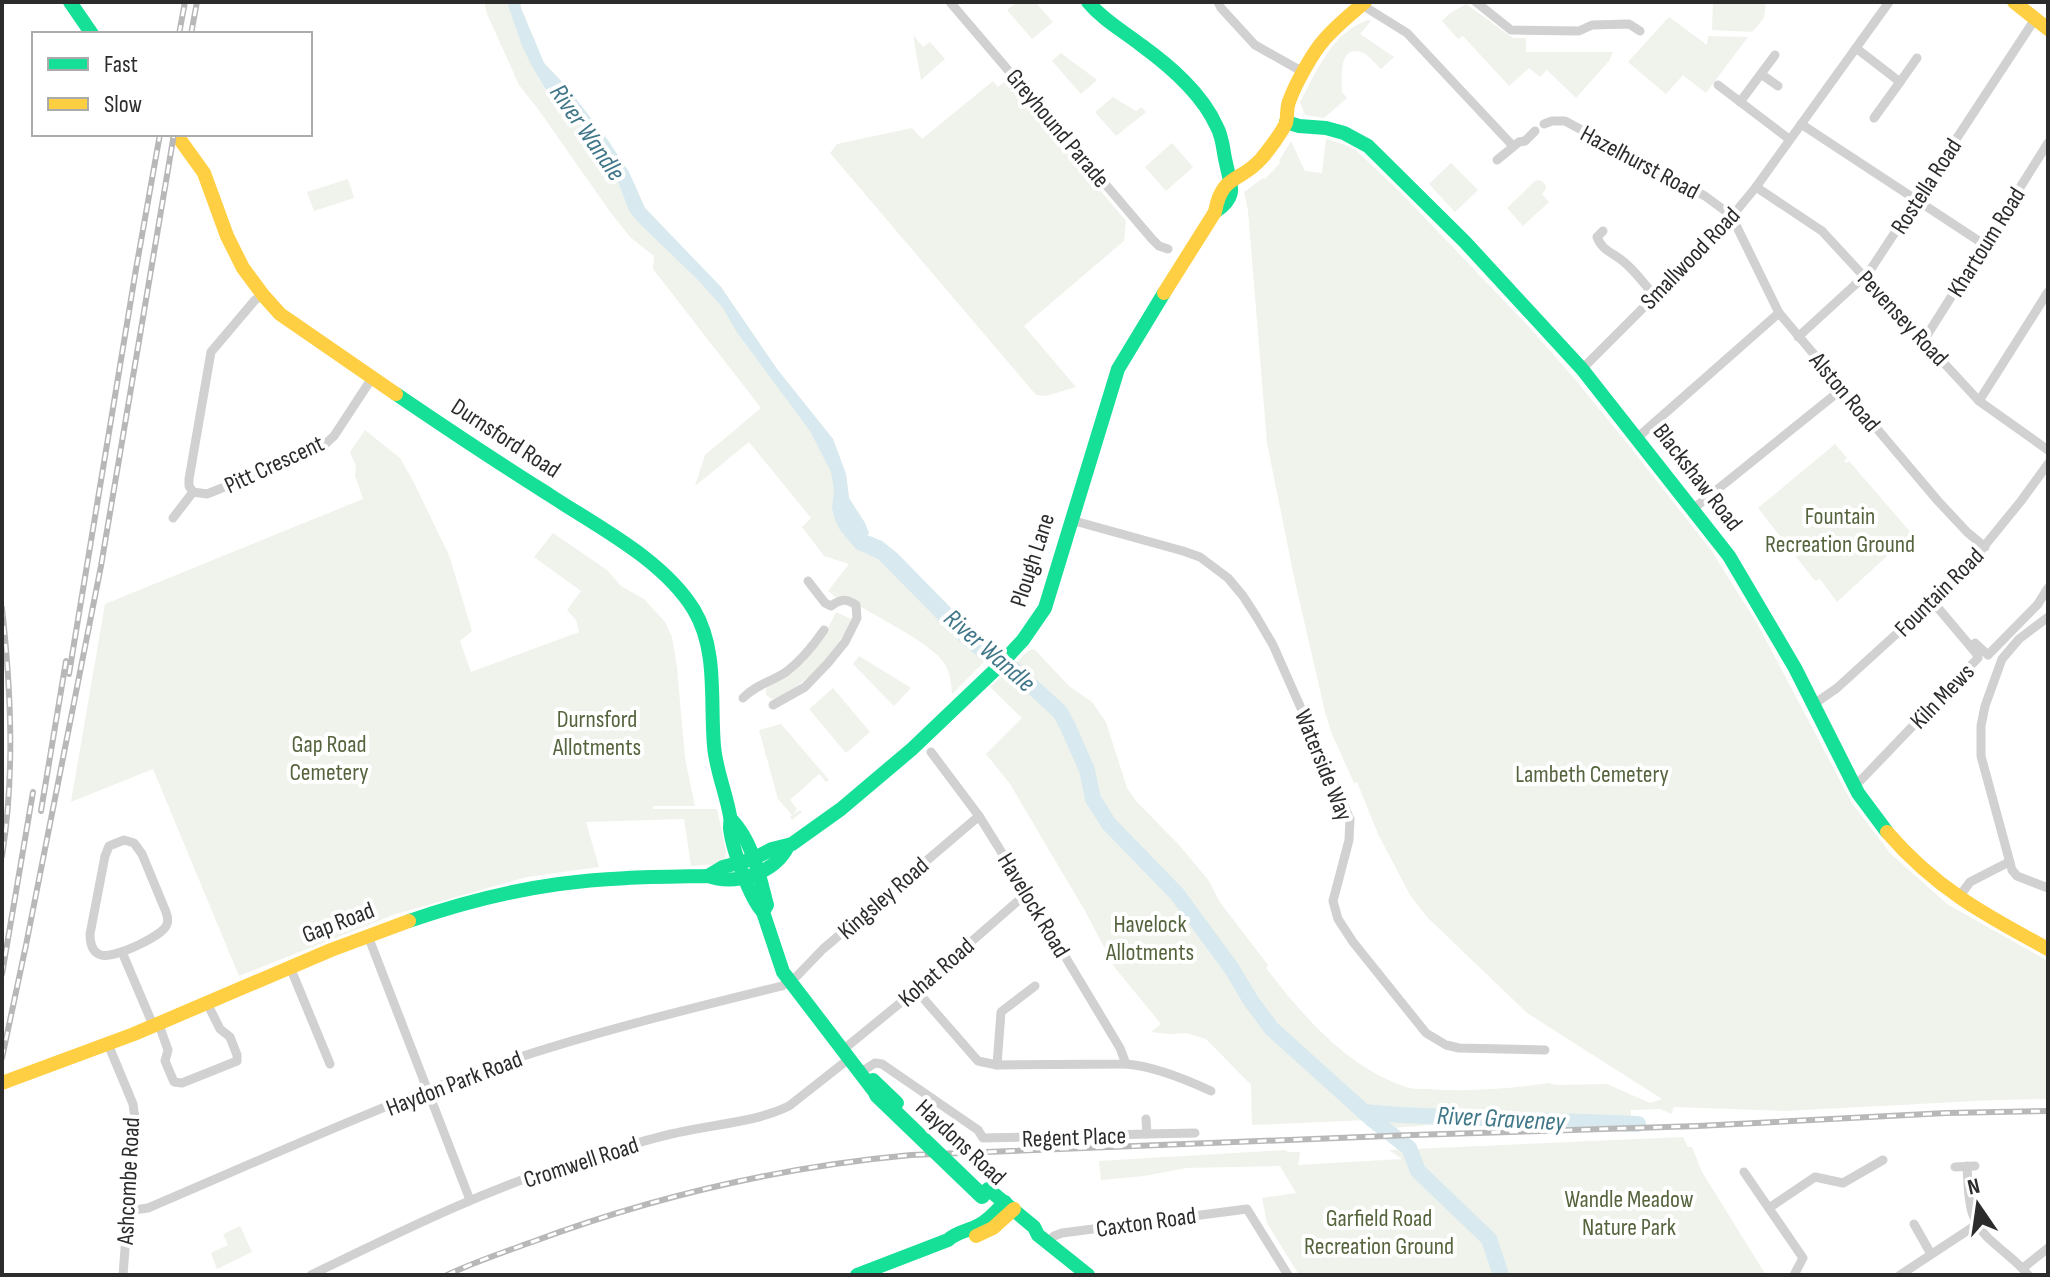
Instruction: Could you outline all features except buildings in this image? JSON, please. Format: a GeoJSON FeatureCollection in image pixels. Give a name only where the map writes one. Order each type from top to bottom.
{"type":"FeatureCollection","features":[{"type":"Feature","properties":{"kind":"main road"},"geometry":{"type":"LineString","coordinates":[[70,2],[88,28]]}},
{"type":"Feature","properties":{"kind":"main road"},"geometry":{"type":"LineString","coordinates":[[1088,2],[1101,17],[1143,46],[1183,81],[1215,120],[1232,179],[1242,175],[1263,157],[1286,122],[1288,102],[1324,39],[1363,3]]}},
{"type":"Feature","properties":{"kind":"main road"},"geometry":{"type":"LineString","coordinates":[[2016,3],[2042,24]]}},
{"type":"Feature","properties":{"kind":"main road","name":"Blackshaw Road"},"geometry":{"type":"LineString","coordinates":[[1286,122],[1344,133],[1368,146],[1455,232],[1582,369],[1733,563],[1780,641],[1854,785],[1876,820],[1918,866],[1959,897],[1978,911],[2048,949]]}},
{"type":"Feature","properties":{"kind":"main road","name":"Durnsford Road"},"geometry":{"type":"LineString","coordinates":[[177,136],[204,173],[227,236],[243,268],[280,314],[468,443],[635,551],[664,574],[684,596],[695,612],[709,647],[714,747],[721,785],[731,819],[739,825],[749,868]]}},
{"type":"Feature","properties":{"kind":"main road","name":"Plough Lane"},"geometry":{"type":"LineString","coordinates":[[749,868],[781,860],[788,846],[872,784],[945,718],[1036,625],[1045,608],[1118,369],[1215,212],[1233,193],[1232,179]]}},
{"type":"Feature","properties":{"kind":"main road","name":"Haydons Road"},"geometry":{"type":"LineString","coordinates":[[749,868],[767,905],[763,912],[780,967],[870,1087],[880,1092],[1006,1209],[1019,1227],[1043,1239],[1088,1275]]}},
{"type":"Feature","properties":{"kind":"main road","name":"Gap Road"},"geometry":{"type":"LineString","coordinates":[[2,1083],[108,1044],[368,936],[444,909],[536,887],[608,878],[708,876],[714,870],[749,868]]}},
{"type":"Feature","properties":{"kind":"main road"},"geometry":{"type":"LineString","coordinates":[[857,1275],[875,1272],[948,1240],[1006,1209]]}},
{"type":"Feature","properties":{"kind":"street","name":"Greyhound Parade"},"geometry":{"type":"LineString","coordinates":[[950,2],[1152,239],[1168,249]]}},
{"type":"Feature","properties":{"kind":"street"},"geometry":{"type":"LineString","coordinates":[[1218,2],[1255,45],[1303,72]]}},
{"type":"Feature","properties":{"kind":"street"},"geometry":{"type":"LineString","coordinates":[[1476,2],[1511,30],[1579,31],[1592,25],[1629,24],[1640,31]]}},
{"type":"Feature","properties":{"kind":"street","name":"Smallwood Road"},"geometry":{"type":"LineString","coordinates":[[1582,369],[1732,217],[1889,2]]}},
{"type":"Feature","properties":{"kind":"street"},"geometry":{"type":"LineString","coordinates":[[1363,3],[1407,33],[1513,146]]}},
{"type":"Feature","properties":{"kind":"street","name":"Rostella Road"},"geometry":{"type":"LineString","coordinates":[[1798,337],[1869,272],[2042,24]]}},
{"type":"Feature","properties":{"kind":"street"},"geometry":{"type":"LineString","coordinates":[[1856,48],[1900,82]]}},
{"type":"Feature","properties":{"kind":"street"},"geometry":{"type":"LineString","coordinates":[[1740,102],[1775,55]]}},
{"type":"Feature","properties":{"kind":"street"},"geometry":{"type":"LineString","coordinates":[[1874,118],[1917,58]]}},
{"type":"Feature","properties":{"kind":"street"},"geometry":{"type":"LineString","coordinates":[[1761,74],[1778,86]]}},
{"type":"Feature","properties":{"kind":"street"},"geometry":{"type":"LineString","coordinates":[[1718,85],[1789,139]]}},
{"type":"Feature","properties":{"kind":"street","name":"Hazelhurst Road"},"geometry":{"type":"LineString","coordinates":[[1497,160],[1552,121],[1565,121],[1705,196],[1732,217]]}},
{"type":"Feature","properties":{"kind":"street"},"geometry":{"type":"LineString","coordinates":[[1801,124],[1985,245]]}},
{"type":"Feature","properties":{"kind":"street","name":"Khartoum Road"},"geometry":{"type":"LineString","coordinates":[[1924,340],[2048,143]]}},
{"type":"Feature","properties":{"kind":"street","name":"Pevensey Road"},"geometry":{"type":"LineString","coordinates":[[1756,187],[1822,231],[1979,401],[2048,450]]}},
{"type":"Feature","properties":{"kind":"street","name":"Alston Road"},"geometry":{"type":"LineString","coordinates":[[1732,217],[1779,313],[1938,501],[1985,547]]}},
{"type":"Feature","properties":{"kind":"street"},"geometry":{"type":"LineString","coordinates":[[1603,231],[1597,241],[1609,254],[1623,260],[1655,296]]}},
{"type":"Feature","properties":{"kind":"street"},"geometry":{"type":"LineString","coordinates":[[1979,401],[2048,292]]}},
{"type":"Feature","properties":{"kind":"street","name":"Pitt Crescent"},"geometry":{"type":"LineString","coordinates":[[263,295],[255,300],[211,352],[189,479],[193,492],[207,494],[321,448],[334,436],[372,378]]}},
{"type":"Feature","properties":{"kind":"street"},"geometry":{"type":"LineString","coordinates":[[1637,438],[1779,313]]}},
{"type":"Feature","properties":{"kind":"street"},"geometry":{"type":"LineString","coordinates":[[1693,509],[1842,389]]}},
{"type":"Feature","properties":{"kind":"street","name":"Fountain Road"},"geometry":{"type":"LineString","coordinates":[[1814,704],[1837,688],[1960,576],[2048,464]]}},
{"type":"Feature","properties":{"kind":"street","name":"Pitt Crescent"},"geometry":{"type":"LineString","coordinates":[[173,518],[193,492]]}},
{"type":"Feature","properties":{"kind":"street","name":"Waterside Way"},"geometry":{"type":"LineString","coordinates":[[1071,520],[1200,557],[1228,578],[1243,596],[1273,645],[1350,819],[1349,840],[1333,901],[1345,931],[1426,1033],[1446,1045],[1545,1050]]}},
{"type":"Feature","properties":{"kind":"street"},"geometry":{"type":"LineString","coordinates":[[773,705],[805,687],[845,642],[857,618],[856,605],[848,600],[839,600],[831,606],[825,603],[808,581]]}},
{"type":"Feature","properties":{"kind":"street"},"geometry":{"type":"LineString","coordinates":[[1961,636],[1971,639],[1988,655],[2038,604],[2048,588]]}},
{"type":"Feature","properties":{"kind":"street","name":"Kiln Mews"},"geometry":{"type":"LineString","coordinates":[[1854,785],[1978,658],[1933,602]]}},
{"type":"Feature","properties":{"kind":"street"},"geometry":{"type":"LineString","coordinates":[[2048,617],[2019,639],[2002,659],[1982,719],[1981,756],[2012,870],[2017,876],[2048,888]]}},
{"type":"Feature","properties":{"kind":"street"},"geometry":{"type":"LineString","coordinates":[[743,698],[751,689],[785,672],[805,656],[824,630]]}},
{"type":"Feature","properties":{"kind":"street","name":"Havelock Road"},"geometry":{"type":"LineString","coordinates":[[931,752],[979,816],[1120,1048],[1126,1064]]}},
{"type":"Feature","properties":{"kind":"street","name":"Kingsley Road"},"geometry":{"type":"LineString","coordinates":[[790,981],[823,949],[979,816]]}},
{"type":"Feature","properties":{"kind":"street"},"geometry":{"type":"LineString","coordinates":[[124,840],[134,843],[142,854],[168,920],[162,932],[122,952],[101,955],[92,947],[90,934],[106,850],[124,840]]}},
{"type":"Feature","properties":{"kind":"street"},"geometry":{"type":"LineString","coordinates":[[1959,897],[1970,882],[2009,862]]}},
{"type":"Feature","properties":{"kind":"street","name":"Kohat Road"},"geometry":{"type":"LineString","coordinates":[[847,1054],[1027,893]]}},
{"type":"Feature","properties":{"kind":"street"},"geometry":{"type":"LineString","coordinates":[[368,936],[470,1200]]}},
{"type":"Feature","properties":{"kind":"street"},"geometry":{"type":"LineString","coordinates":[[122,952],[168,1050],[165,1061],[174,1082],[182,1083],[237,1061],[230,1037],[220,1029],[207,1003]]}},
{"type":"Feature","properties":{"kind":"street"},"geometry":{"type":"LineString","coordinates":[[290,967],[330,1064]]}},
{"type":"Feature","properties":{"kind":"street","name":"Haydon Park Road"},"geometry":{"type":"LineString","coordinates":[[127,1211],[148,1208],[428,1090],[561,1044],[782,986],[790,981]]}},
{"type":"Feature","properties":{"kind":"street"},"geometry":{"type":"LineString","coordinates":[[997,1065],[1001,1012],[1035,986]]}},
{"type":"Feature","properties":{"kind":"street"},"geometry":{"type":"LineString","coordinates":[[916,990],[978,1061],[997,1065],[1135,1064],[1211,1091]]}},
{"type":"Feature","properties":{"kind":"street","name":"Ashcombe Road"},"geometry":{"type":"LineString","coordinates":[[108,1044],[133,1104],[135,1119],[123,1275]]}},
{"type":"Feature","properties":{"kind":"street","name":"Cromwell Road"},"geometry":{"type":"LineString","coordinates":[[311,1275],[396,1232],[470,1200],[582,1159],[676,1133],[781,1110],[847,1054]]}},
{"type":"Feature","properties":{"kind":"street","name":"Regent Place"},"geometry":{"type":"LineString","coordinates":[[861,1072],[875,1063],[882,1064],[978,1130],[983,1138],[1195,1133]]}},
{"type":"Feature","properties":{"kind":"street"},"geometry":{"type":"LineString","coordinates":[[959,1130],[962,1119]]}},
{"type":"Feature","properties":{"kind":"street","name":"Regent Place"},"geometry":{"type":"LineString","coordinates":[[1146,1119],[1147,1134]]}},
{"type":"Feature","properties":{"kind":"street"},"geometry":{"type":"LineString","coordinates":[[1769,1208],[1815,1177],[1843,1183],[1883,1160]]}},
{"type":"Feature","properties":{"kind":"street"},"geometry":{"type":"LineString","coordinates":[[1955,1167],[1971,1166],[1970,1208],[1983,1235],[2026,1271],[2048,1248]]}},
{"type":"Feature","properties":{"kind":"street"},"geometry":{"type":"LineString","coordinates":[[1744,1172],[1803,1258],[1794,1275]]}},
{"type":"Feature","properties":{"kind":"street","name":"Caxton Road"},"geometry":{"type":"LineString","coordinates":[[1043,1239],[1062,1233],[1247,1209],[1288,1275]]}},
{"type":"Feature","properties":{"kind":"street"},"geometry":{"type":"LineString","coordinates":[[1914,1224],[1931,1254]]}},
{"type":"Feature","properties":{"kind":"street"},"geometry":{"type":"LineString","coordinates":[[1900,1275],[1976,1225]]}},
{"type":"Feature","properties":{"kind":"green space"},"geometry":{"type":"Polygon","coordinates":[[[484,2],[520,2],[544,63],[607,139],[629,172],[645,208],[721,287],[777,369],[833,439],[846,474],[849,498],[865,523],[867,535],[882,541],[897,553],[994,652],[952,694],[946,667],[934,652],[861,607],[853,598],[835,597],[828,591],[849,564],[824,556],[802,527],[811,518],[749,442],[695,486],[705,455],[761,408],[653,269],[654,256],[630,237],[611,213],[519,85],[484,2]]]}},
{"type":"Feature","properties":{"kind":"green space"},"geometry":{"type":"Polygon","coordinates":[[[1017,2],[1035,2],[1053,22],[1032,39],[1007,10],[1017,2]]]}},
{"type":"Feature","properties":{"kind":"green space"},"geometry":{"type":"Polygon","coordinates":[[[1713,2],[1766,2],[1764,18],[1752,32],[1712,30],[1713,2]]]}},
{"type":"Feature","properties":{"kind":"green space"},"geometry":{"type":"Polygon","coordinates":[[[1466,4],[1513,38],[1526,38],[1526,52],[1613,52],[1609,61],[1576,98],[1547,70],[1540,77],[1529,68],[1509,86],[1463,36],[1458,39],[1442,21],[1466,4]]]}},
{"type":"Feature","properties":{"kind":"green space"},"geometry":{"type":"Polygon","coordinates":[[[1669,17],[1707,45],[1708,36],[1748,37],[1706,93],[1683,75],[1666,94],[1628,62],[1669,17]]]}},
{"type":"Feature","properties":{"kind":"green space"},"geometry":{"type":"Polygon","coordinates":[[[1371,21],[1360,34],[1394,57],[1381,69],[1364,53],[1354,51],[1348,54],[1342,72],[1342,92],[1347,98],[1324,118],[1305,115],[1300,102],[1319,66],[1335,43],[1355,26],[1371,21]]]}},
{"type":"Feature","properties":{"kind":"green space"},"geometry":{"type":"Polygon","coordinates":[[[913,35],[923,47],[930,42],[945,59],[921,80],[913,35]]]}},
{"type":"Feature","properties":{"kind":"green space"},"geometry":{"type":"Polygon","coordinates":[[[1061,53],[1097,80],[1081,94],[1052,61],[1061,53]]]}},
{"type":"Feature","properties":{"kind":"green space"},"geometry":{"type":"Polygon","coordinates":[[[1007,80],[1126,221],[1124,241],[1024,326],[1076,387],[1046,396],[1036,395],[830,153],[837,144],[912,128],[922,139],[993,81],[998,87],[1007,80]]]}},
{"type":"Feature","properties":{"kind":"green space"},"geometry":{"type":"Polygon","coordinates":[[[1113,97],[1136,111],[1141,107],[1146,112],[1116,136],[1095,112],[1113,97]]]}},
{"type":"Feature","properties":{"kind":"green space","name":"Lambeth Cemetery"},"geometry":{"type":"Polygon","coordinates":[[[1326,139],[1357,151],[1402,194],[1531,329],[1627,443],[1711,550],[1757,623],[1852,803],[1890,853],[1947,904],[2048,961],[2048,1099],[1785,1111],[1674,1107],[1671,1114],[1660,1109],[1631,1110],[1631,1119],[1470,1122],[1392,1128],[1367,1120],[1252,1125],[1251,1085],[1206,1039],[1186,1033],[1151,1032],[1161,1024],[1115,968],[1010,784],[986,754],[1022,718],[990,687],[1028,651],[1034,649],[1069,686],[1092,702],[1106,722],[1127,788],[1209,881],[1219,901],[1268,965],[1266,968],[1280,986],[1326,1037],[1362,1065],[1382,1077],[1415,1089],[1473,1090],[1549,1083],[1607,1084],[1650,1103],[1662,1099],[1527,1013],[1427,917],[1410,895],[1378,834],[1357,782],[1354,783],[1332,734],[1294,577],[1267,443],[1244,192],[1265,179],[1280,163],[1291,141],[1305,171],[1322,173],[1326,139]]]}},
{"type":"Feature","properties":{"kind":"green space"},"geometry":{"type":"Polygon","coordinates":[[[1172,143],[1193,167],[1166,191],[1145,167],[1172,143]]]}},
{"type":"Feature","properties":{"kind":"green space"},"geometry":{"type":"Polygon","coordinates":[[[1451,163],[1478,190],[1455,212],[1429,184],[1451,163]]]}},
{"type":"Feature","properties":{"kind":"green space"},"geometry":{"type":"Polygon","coordinates":[[[348,179],[354,198],[314,211],[307,192],[348,179]]]}},
{"type":"Feature","properties":{"kind":"green space"},"geometry":{"type":"Polygon","coordinates":[[[1539,180],[1545,184],[1542,194],[1549,202],[1523,226],[1507,208],[1539,180]]]}},
{"type":"Feature","properties":{"kind":"green space","name":"Gap Road Cemetery"},"geometry":{"type":"Polygon","coordinates":[[[365,430],[400,458],[449,555],[472,631],[460,641],[471,672],[579,632],[576,620],[567,610],[581,591],[534,557],[553,533],[607,570],[621,586],[644,599],[665,622],[672,637],[677,667],[685,758],[695,806],[653,806],[653,809],[717,809],[726,851],[725,861],[691,866],[684,819],[586,822],[599,867],[527,877],[396,914],[239,976],[153,769],[71,802],[105,604],[363,499],[350,452],[365,430]]]}},
{"type":"Feature","properties":{"kind":"green space","name":"Fountain Recreation Ground"},"geometry":{"type":"Polygon","coordinates":[[[1835,444],[1847,458],[1844,461],[1849,461],[1919,542],[1907,553],[1898,546],[1837,602],[1820,579],[1815,581],[1758,508],[1835,444]]]}},
{"type":"Feature","properties":{"kind":"green space"},"geometry":{"type":"Polygon","coordinates":[[[836,612],[851,619],[828,657],[813,674],[784,695],[772,699],[766,695],[770,683],[823,639],[836,612]]]}},
{"type":"Feature","properties":{"kind":"green space"},"geometry":{"type":"Polygon","coordinates":[[[859,656],[911,688],[894,706],[853,664],[859,656]]]}},
{"type":"Feature","properties":{"kind":"green space"},"geometry":{"type":"Polygon","coordinates":[[[833,688],[870,732],[846,753],[809,709],[833,688]]]}},
{"type":"Feature","properties":{"kind":"green space"},"geometry":{"type":"Polygon","coordinates":[[[781,724],[829,780],[826,782],[819,774],[790,800],[797,809],[793,814],[802,812],[792,820],[792,815],[778,799],[759,730],[781,724]]]}},
{"type":"Feature","properties":{"kind":"green space"},"geometry":{"type":"Polygon","coordinates":[[[1683,1137],[1688,1147],[1692,1147],[1702,1172],[1766,1275],[1299,1275],[1267,1223],[1262,1198],[1296,1193],[1280,1166],[1186,1168],[1101,1180],[1099,1161],[1285,1150],[1300,1152],[1298,1165],[1402,1159],[1389,1150],[1683,1137]]]}},
{"type":"Feature","properties":{"kind":"green space"},"geometry":{"type":"Polygon","coordinates":[[[240,1226],[252,1252],[217,1269],[211,1253],[228,1245],[223,1234],[240,1226]]]}},
{"type":"Feature","properties":{"kind":"water"},"geometry":{"type":"Polygon","coordinates":[[[507,2],[520,2],[544,63],[607,139],[629,172],[645,208],[721,287],[777,369],[833,439],[846,474],[849,498],[865,523],[867,535],[882,541],[897,553],[994,652],[985,663],[878,559],[856,549],[840,530],[832,508],[834,490],[831,472],[810,431],[736,331],[723,308],[629,211],[616,176],[580,125],[545,88],[533,68],[507,2]]]}},
{"type":"Feature","properties":{"kind":"waterway","name":"River Wandle"},"geometry":{"type":"LineString","coordinates":[[976,643],[1013,669],[1060,712],[1087,770],[1093,799],[1109,824],[1177,894],[1272,1029],[1373,1120],[1409,1148],[1418,1171],[1489,1239],[1501,1275]]}},
{"type":"Feature","properties":{"kind":"waterway","name":"River Graveney"},"geometry":{"type":"LineString","coordinates":[[1364,1112],[1638,1124]]}},
{"type":"Feature","properties":{"kind":"railway"},"geometry":{"type":"LineString","coordinates":[[179,32],[185,2]]}},
{"type":"Feature","properties":{"kind":"railway"},"geometry":{"type":"LineString","coordinates":[[191,32],[197,2]]}},
{"type":"Feature","properties":{"kind":"railway"},"geometry":{"type":"LineString","coordinates":[[69,674],[160,136]]}},
{"type":"Feature","properties":{"kind":"railway"},"geometry":{"type":"LineString","coordinates":[[2,1058],[101,566],[174,136]]}},
{"type":"Feature","properties":{"kind":"railway"},"geometry":{"type":"LineString","coordinates":[[2,608],[10,732],[9,795],[2,856]]}},
{"type":"Feature","properties":{"kind":"railway"},"geometry":{"type":"LineString","coordinates":[[41,811],[66,661]]}},
{"type":"Feature","properties":{"kind":"railway"},"geometry":{"type":"LineString","coordinates":[[2,974],[33,792]]}},
{"type":"Feature","properties":{"kind":"railway"},"geometry":{"type":"LineString","coordinates":[[447,1275],[578,1226],[671,1197],[766,1176],[862,1160],[911,1155],[2048,1111]]}},
{"type":"Feature","properties":{"kind":"traffic: fast"},"geometry":{"type":"LineString","coordinates":[[70,2],[91,32]]}},
{"type":"Feature","properties":{"kind":"traffic: fast"},"geometry":{"type":"LineString","coordinates":[[1088,2],[1174,71],[1211,115],[1221,136],[1231,185],[1230,196],[1215,212]]}},
{"type":"Feature","properties":{"kind":"traffic: fast"},"geometry":{"type":"LineString","coordinates":[[1286,122],[1344,133],[1368,146],[1465,242],[1582,369],[1729,556],[1795,668],[1858,793],[1887,832]]}},
{"type":"Feature","properties":{"kind":"traffic: fast"},"geometry":{"type":"LineString","coordinates":[[708,876],[723,867],[792,844],[841,809],[912,749],[1023,640],[1045,608],[1118,369],[1164,293]]}},
{"type":"Feature","properties":{"kind":"traffic: fast"},"geometry":{"type":"LineString","coordinates":[[396,394],[647,559],[681,592],[694,610],[702,625],[710,659],[714,746],[730,816],[731,837],[747,885],[763,912]]}},
{"type":"Feature","properties":{"kind":"traffic: fast"},"geometry":{"type":"LineString","coordinates":[[731,819],[745,838],[754,859],[767,905],[763,912],[783,972],[877,1095]]}},
{"type":"Feature","properties":{"kind":"traffic: fast"},"geometry":{"type":"LineString","coordinates":[[409,921],[483,899],[559,884],[652,877],[742,878],[764,870],[788,846]]}},
{"type":"Feature","properties":{"kind":"traffic: fast"},"geometry":{"type":"LineString","coordinates":[[873,1080],[897,1103]]}},
{"type":"Feature","properties":{"kind":"traffic: fast"},"geometry":{"type":"LineString","coordinates":[[877,1095],[982,1196]]}},
{"type":"Feature","properties":{"kind":"traffic: fast"},"geometry":{"type":"LineString","coordinates":[[988,1189],[1088,1275]]}},
{"type":"Feature","properties":{"kind":"traffic: fast"},"geometry":{"type":"LineString","coordinates":[[857,1275],[975,1227],[990,1218],[1005,1202]]}},
{"type":"Feature","properties":{"kind":"traffic: slow"},"geometry":{"type":"LineString","coordinates":[[1164,293],[1215,212],[1227,184],[1253,167],[1281,131],[1286,123],[1293,92],[1315,52],[1365,2]]}},
{"type":"Feature","properties":{"kind":"traffic: slow"},"geometry":{"type":"LineString","coordinates":[[2014,2],[2048,29]]}},
{"type":"Feature","properties":{"kind":"traffic: slow"},"geometry":{"type":"LineString","coordinates":[[177,136],[204,173],[227,236],[243,268],[263,295],[280,314],[396,394]]}},
{"type":"Feature","properties":{"kind":"traffic: slow"},"geometry":{"type":"LineString","coordinates":[[1887,832],[1942,885],[1982,912],[2048,949]]}},
{"type":"Feature","properties":{"kind":"traffic: slow"},"geometry":{"type":"LineString","coordinates":[[2,1083],[134,1034],[331,950],[409,921]]}},
{"type":"Feature","properties":{"kind":"traffic: slow"},"geometry":{"type":"LineString","coordinates":[[976,1236],[993,1228],[1014,1209]]}},
{"type":"Feature","properties":{"kind":"park label","name":"Durnsford Allotments"},"geometry":{"type":"Point","coordinates":[597,733]}},
{"type":"Feature","properties":{"kind":"park label","name":"Havelock Allotments"},"geometry":{"type":"Point","coordinates":[1150,938]}},
{"type":"Feature","properties":{"kind":"park label","name":"Wandle Meadow Nature Park"},"geometry":{"type":"Point","coordinates":[1629,1213]}},
{"type":"Feature","properties":{"kind":"park label","name":"Garfield Road Recreation Ground"},"geometry":{"type":"Point","coordinates":[1379,1232]}}]}
